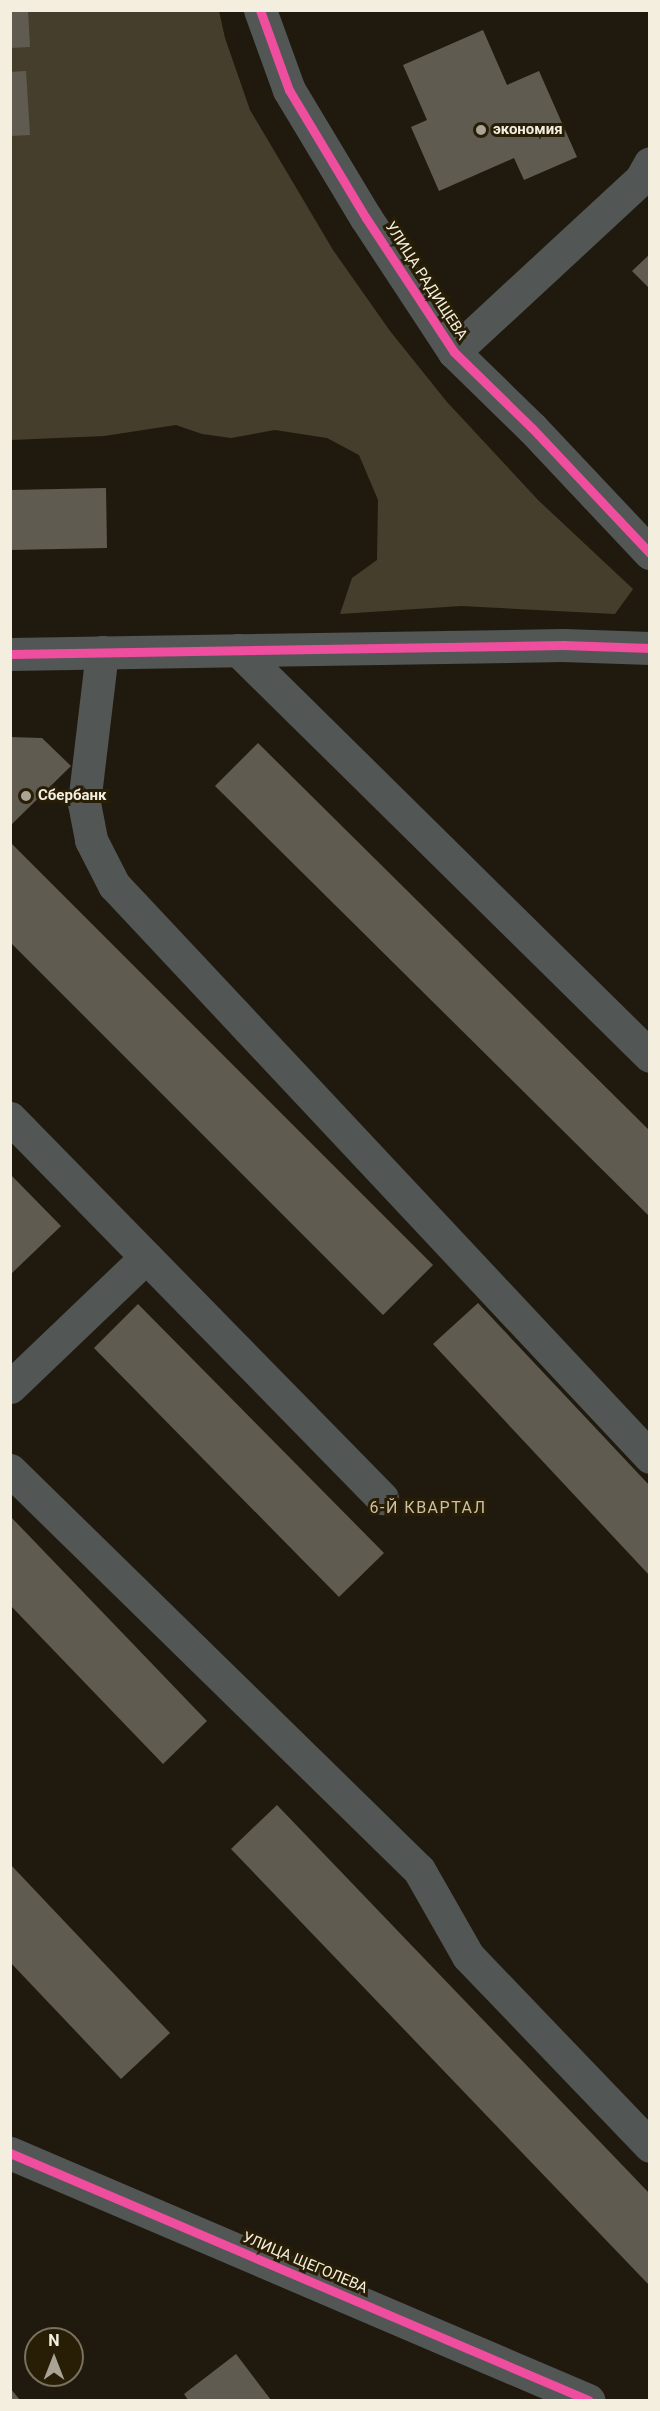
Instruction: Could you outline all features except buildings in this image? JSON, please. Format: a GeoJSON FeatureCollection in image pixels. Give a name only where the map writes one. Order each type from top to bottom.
{"type":"FeatureCollection","features":[{"type":"Feature","properties":{"kind":"street","name":"УЛИЦА РАДИЩЕВА"},"geometry":{"type":"LineString","coordinates":[[260,10],[289,90],[366,218],[454,352],[532,428],[650,553]]}},
{"type":"Feature","properties":{"kind":"street"},"geometry":{"type":"LineString","coordinates":[[454,352],[641,179],[650,163]]}},
{"type":"Feature","properties":{"kind":"street"},"geometry":{"type":"LineString","coordinates":[[10,654],[563,645],[650,648]]}},
{"type":"Feature","properties":{"kind":"street"},"geometry":{"type":"LineString","coordinates":[[238,650],[650,1056]]}},
{"type":"Feature","properties":{"kind":"street"},"geometry":{"type":"LineString","coordinates":[[102,652],[84,803],[91,840],[114,885],[650,1457]]}},
{"type":"Feature","properties":{"kind":"street"},"geometry":{"type":"LineString","coordinates":[[10,1118],[382,1498]]}},
{"type":"Feature","properties":{"kind":"street"},"geometry":{"type":"LineString","coordinates":[[10,1387],[146,1257]]}},
{"type":"Feature","properties":{"kind":"street"},"geometry":{"type":"LineString","coordinates":[[10,1470],[419,1870],[468,1956],[650,2146]]}},
{"type":"Feature","properties":{"kind":"street","name":"УЛИЦА ЩЕГОЛЕВА"},"geometry":{"type":"LineString","coordinates":[[10,2153],[588,2400]]}},
{"type":"Feature","properties":{"kind":"shaded area"},"geometry":{"type":"Polygon","coordinates":[[[11,11],[219,11],[225,38],[250,110],[333,250],[390,331],[447,402],[538,500],[633,589],[615,614],[461,606],[340,614],[352,578],[377,560],[378,500],[359,455],[327,438],[275,430],[231,438],[202,434],[176,425],[104,436],[11,440],[11,11]]]}},
{"type":"Feature","properties":{"kind":"cycle path"},"geometry":{"type":"LineString","coordinates":[[260,10],[289,90],[366,218],[454,352],[532,428],[650,553]]}},
{"type":"Feature","properties":{"kind":"cycle path"},"geometry":{"type":"LineString","coordinates":[[10,654],[563,645],[650,648]]}},
{"type":"Feature","properties":{"kind":"cycle path"},"geometry":{"type":"LineString","coordinates":[[10,2153],[588,2400]]}},
{"type":"Feature","properties":{"kind":"place","name":"экономия"},"geometry":{"type":"Point","coordinates":[481,130]}},
{"type":"Feature","properties":{"kind":"place","name":"Сбербанк"},"geometry":{"type":"Point","coordinates":[26,796]}},
{"type":"Feature","properties":{"kind":"district","name":"6-Й КВАРТАЛ"},"geometry":{"type":"Point","coordinates":[428,1508]}}]}
